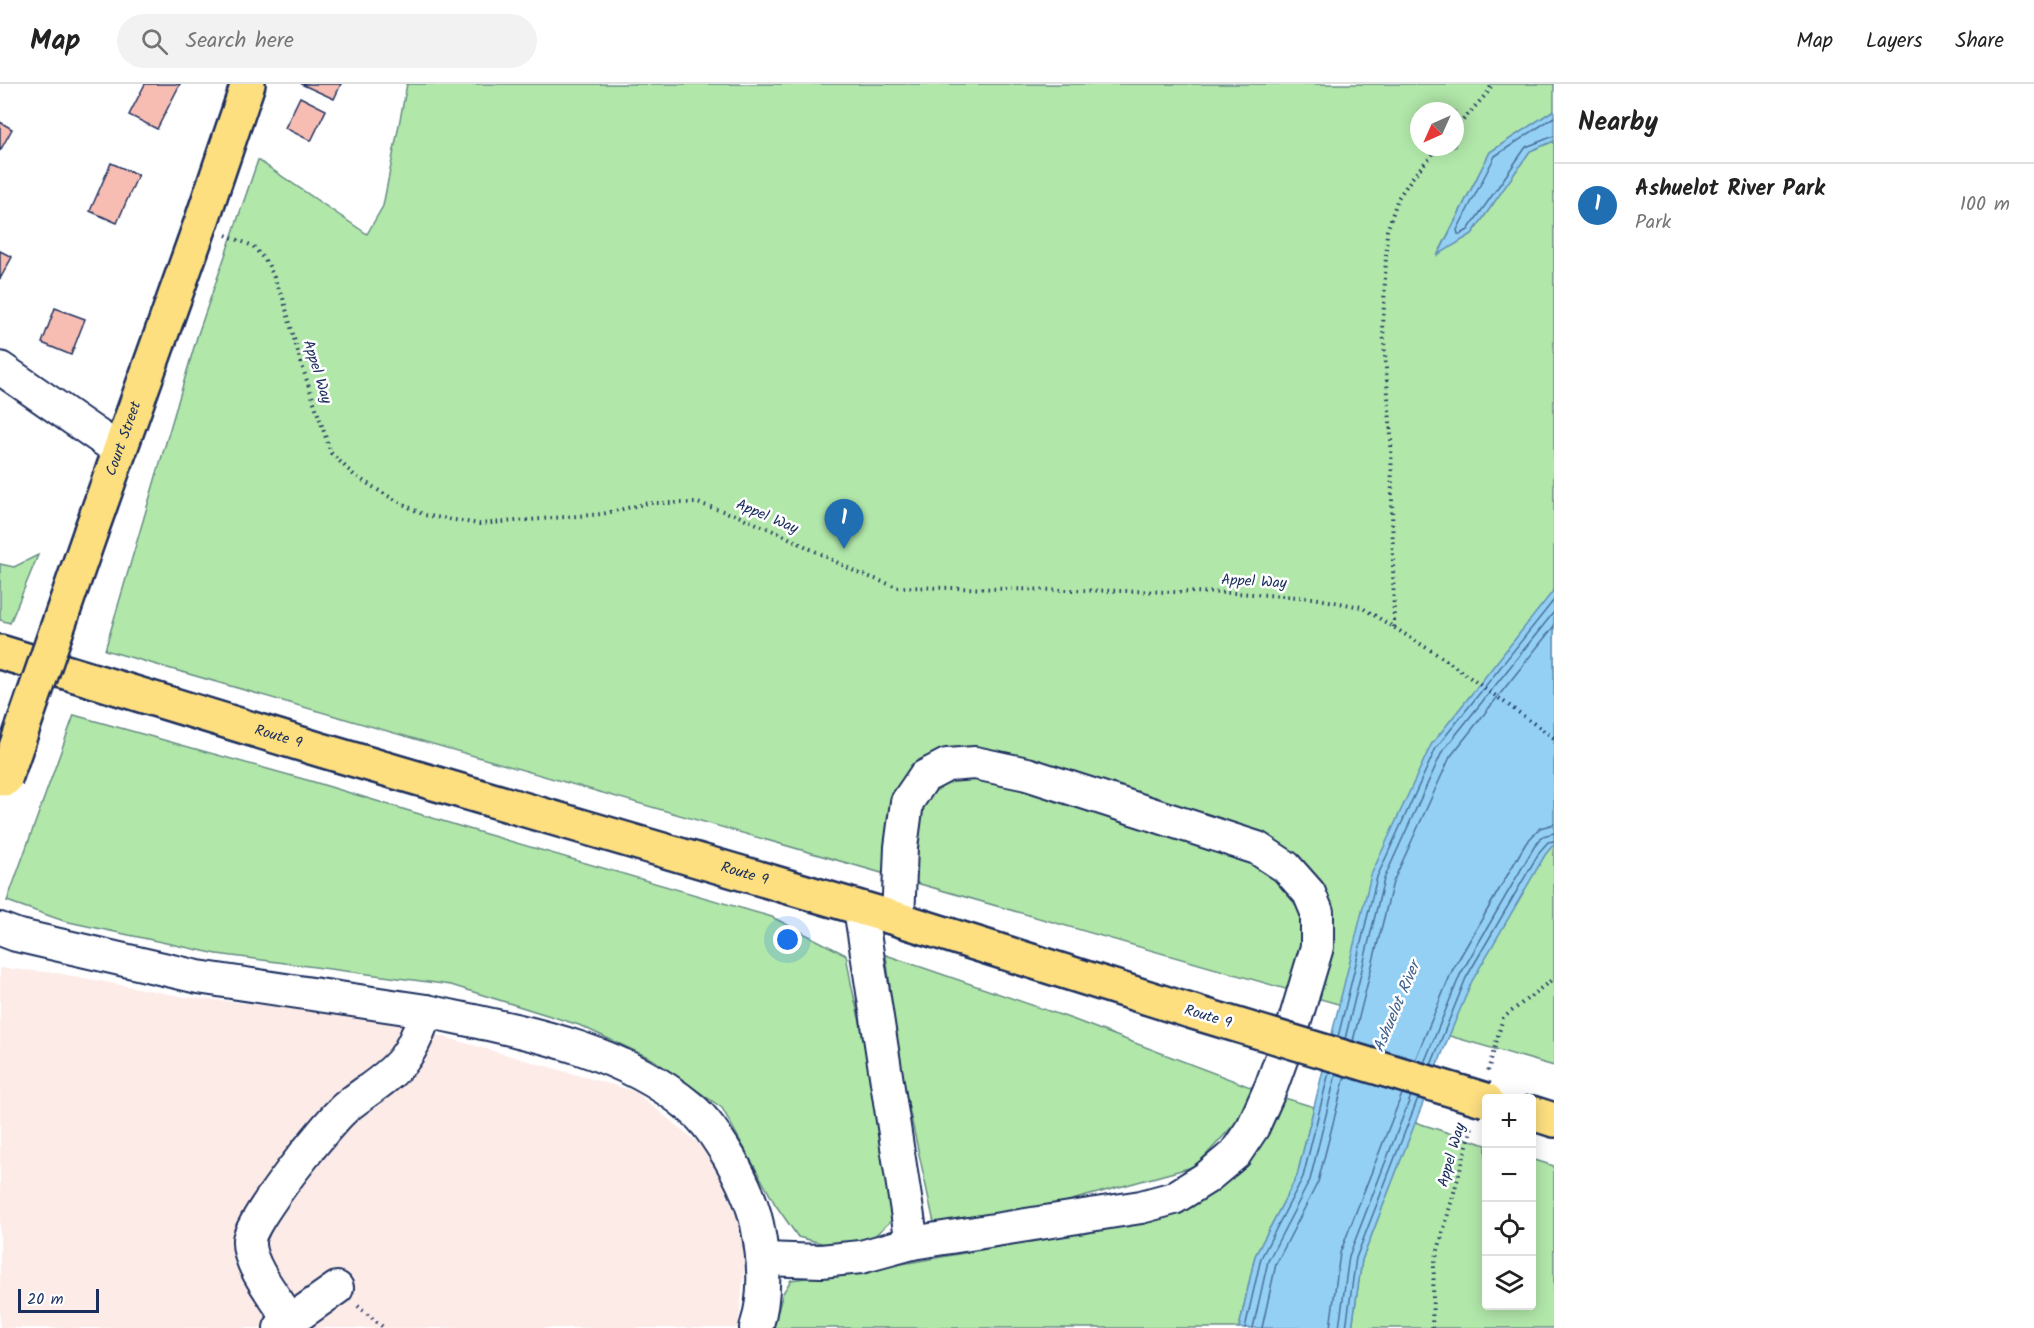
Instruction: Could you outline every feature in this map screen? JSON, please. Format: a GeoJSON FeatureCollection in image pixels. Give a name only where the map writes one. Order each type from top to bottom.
{"type":"FeatureCollection","features":[{"type":"Feature","properties":{"kind":"main road","name":"Court Street"},"geometry":{"type":"LineString","coordinates":[[3,787],[248,84]]}},
{"type":"Feature","properties":{"kind":"main road","name":"Route 9"},"geometry":{"type":"LineString","coordinates":[[0,652],[321,750],[898,919],[1190,1011],[1482,1098]]}},
{"type":"Feature","properties":{"kind":"main road"},"geometry":{"type":"LineString","coordinates":[[1536,1114],[1554,1119]]}},
{"type":"Feature","properties":{"kind":"street"},"geometry":{"type":"LineString","coordinates":[[0,369],[120,451]]}},
{"type":"Feature","properties":{"kind":"street"},"geometry":{"type":"LineString","coordinates":[[764,1259],[821,1261],[861,1257],[912,1243],[1141,1207],[1174,1198],[1206,1178],[1235,1154],[1252,1127],[1275,1077],[1317,947],[1317,912],[1309,893],[1286,867],[1257,848],[1027,774],[975,763],[947,765],[924,777],[907,802],[901,847],[898,919]]}},
{"type":"Feature","properties":{"kind":"street"},"geometry":{"type":"LineString","coordinates":[[860,908],[912,1243]]}},
{"type":"Feature","properties":{"kind":"street"},"geometry":{"type":"LineString","coordinates":[[0,929],[16,935],[198,977],[426,1011],[560,1042],[608,1057],[648,1078],[690,1107],[716,1137],[740,1175],[754,1209],[764,1259],[763,1294],[756,1328]]}},
{"type":"Feature","properties":{"kind":"street"},"geometry":{"type":"LineString","coordinates":[[337,1288],[285,1324],[254,1267],[249,1240],[256,1219],[288,1176],[345,1108],[382,1081],[403,1060],[415,1040],[426,1011]]}},
{"type":"Feature","properties":{"kind":"path"},"geometry":{"type":"LineString","coordinates":[[1464,119],[1488,92],[1492,84]]}},
{"type":"Feature","properties":{"kind":"path"},"geometry":{"type":"LineString","coordinates":[[1394,628],[1391,436],[1383,328],[1387,231],[1398,198],[1431,156]]}},
{"type":"Feature","properties":{"kind":"path","name":"Appel Way"},"geometry":{"type":"LineString","coordinates":[[201,223],[253,246],[268,264],[283,298],[300,360],[331,453],[354,474],[386,495],[424,515],[479,524],[602,514],[648,503],[698,503],[738,516],[781,534],[856,572],[897,587],[1237,593],[1313,597],[1361,607],[1443,658],[1554,738]]}},
{"type":"Feature","properties":{"kind":"path","name":"Appel Way"},"geometry":{"type":"LineString","coordinates":[[1484,1094],[1503,1018],[1554,978]]}},
{"type":"Feature","properties":{"kind":"path","name":"Appel Way"},"geometry":{"type":"LineString","coordinates":[[1432,1328],[1434,1264],[1482,1101]]}},
{"type":"Feature","properties":{"kind":"shaded area"},"geometry":{"type":"Polygon","coordinates":[[[0,968],[57,973],[185,997],[370,1016],[634,1091],[712,1154],[747,1245],[738,1328],[0,1328],[0,968]]]}},
{"type":"Feature","properties":{"kind":"green space"},"geometry":{"type":"Polygon","coordinates":[[[407,84],[1554,84],[1554,110],[1490,152],[1438,254],[1472,234],[1530,151],[1554,141],[1554,1066],[105,650],[197,337],[258,160],[367,234],[383,206],[407,84]]]}},
{"type":"Feature","properties":{"kind":"green space"},"geometry":{"type":"Polygon","coordinates":[[[38,555],[10,623],[0,620],[0,564],[14,567],[38,555]]]}},
{"type":"Feature","properties":{"kind":"green space"},"geometry":{"type":"Polygon","coordinates":[[[74,715],[314,782],[772,917],[846,955],[890,1151],[892,1220],[871,1239],[833,1246],[798,1237],[775,1204],[722,1108],[652,1059],[579,1025],[451,985],[217,954],[64,921],[7,901],[74,715]]]}},
{"type":"Feature","properties":{"kind":"green space"},"geometry":{"type":"Polygon","coordinates":[[[886,955],[1072,1019],[1261,1091],[1240,1118],[1196,1166],[1061,1203],[934,1223],[900,1067],[886,955]]]}},
{"type":"Feature","properties":{"kind":"green space"},"geometry":{"type":"Polygon","coordinates":[[[1278,1096],[1314,1107],[1297,1176],[1255,1256],[1239,1328],[773,1328],[783,1293],[791,1280],[885,1267],[1122,1225],[1185,1206],[1248,1163],[1278,1096]]]}},
{"type":"Feature","properties":{"kind":"green space"},"geometry":{"type":"Polygon","coordinates":[[[1415,1122],[1482,1144],[1482,1310],[1536,1310],[1536,1160],[1554,1166],[1554,1328],[1352,1328],[1362,1260],[1415,1122]]]}},
{"type":"Feature","properties":{"kind":"water"},"geometry":{"type":"Polygon","coordinates":[[[1554,110],[1554,141],[1530,151],[1472,234],[1438,255],[1490,152],[1554,110]]]}},
{"type":"Feature","properties":{"kind":"water","name":"Ashuelot River"},"geometry":{"type":"Polygon","coordinates":[[[1554,590],[1554,844],[1545,855],[1472,981],[1362,1260],[1352,1328],[1239,1328],[1255,1256],[1297,1176],[1371,875],[1431,745],[1554,590]]]}},
{"type":"Feature","properties":{"kind":"building"},"geometry":{"type":"Polygon","coordinates":[[[145,84],[180,84],[157,129],[129,115],[145,84]]]}},
{"type":"Feature","properties":{"kind":"building"},"geometry":{"type":"Polygon","coordinates":[[[301,84],[341,84],[334,99],[301,84]]]}},
{"type":"Feature","properties":{"kind":"building"},"geometry":{"type":"Polygon","coordinates":[[[300,97],[326,110],[311,141],[285,128],[300,97]]]}},
{"type":"Feature","properties":{"kind":"building"},"geometry":{"type":"Polygon","coordinates":[[[0,122],[12,129],[0,151],[0,122]]]}},
{"type":"Feature","properties":{"kind":"building"},"geometry":{"type":"Polygon","coordinates":[[[111,163],[138,175],[117,223],[90,211],[111,163]]]}},
{"type":"Feature","properties":{"kind":"building"},"geometry":{"type":"Polygon","coordinates":[[[0,251],[12,257],[0,279],[0,251]]]}},
{"type":"Feature","properties":{"kind":"building"},"geometry":{"type":"Polygon","coordinates":[[[55,308],[85,319],[71,355],[42,343],[55,308]]]}},
{"type":"Feature","properties":{"kind":"place","name":"Ashuelot River Park"},"geometry":{"type":"Point","coordinates":[844,549]}}]}
